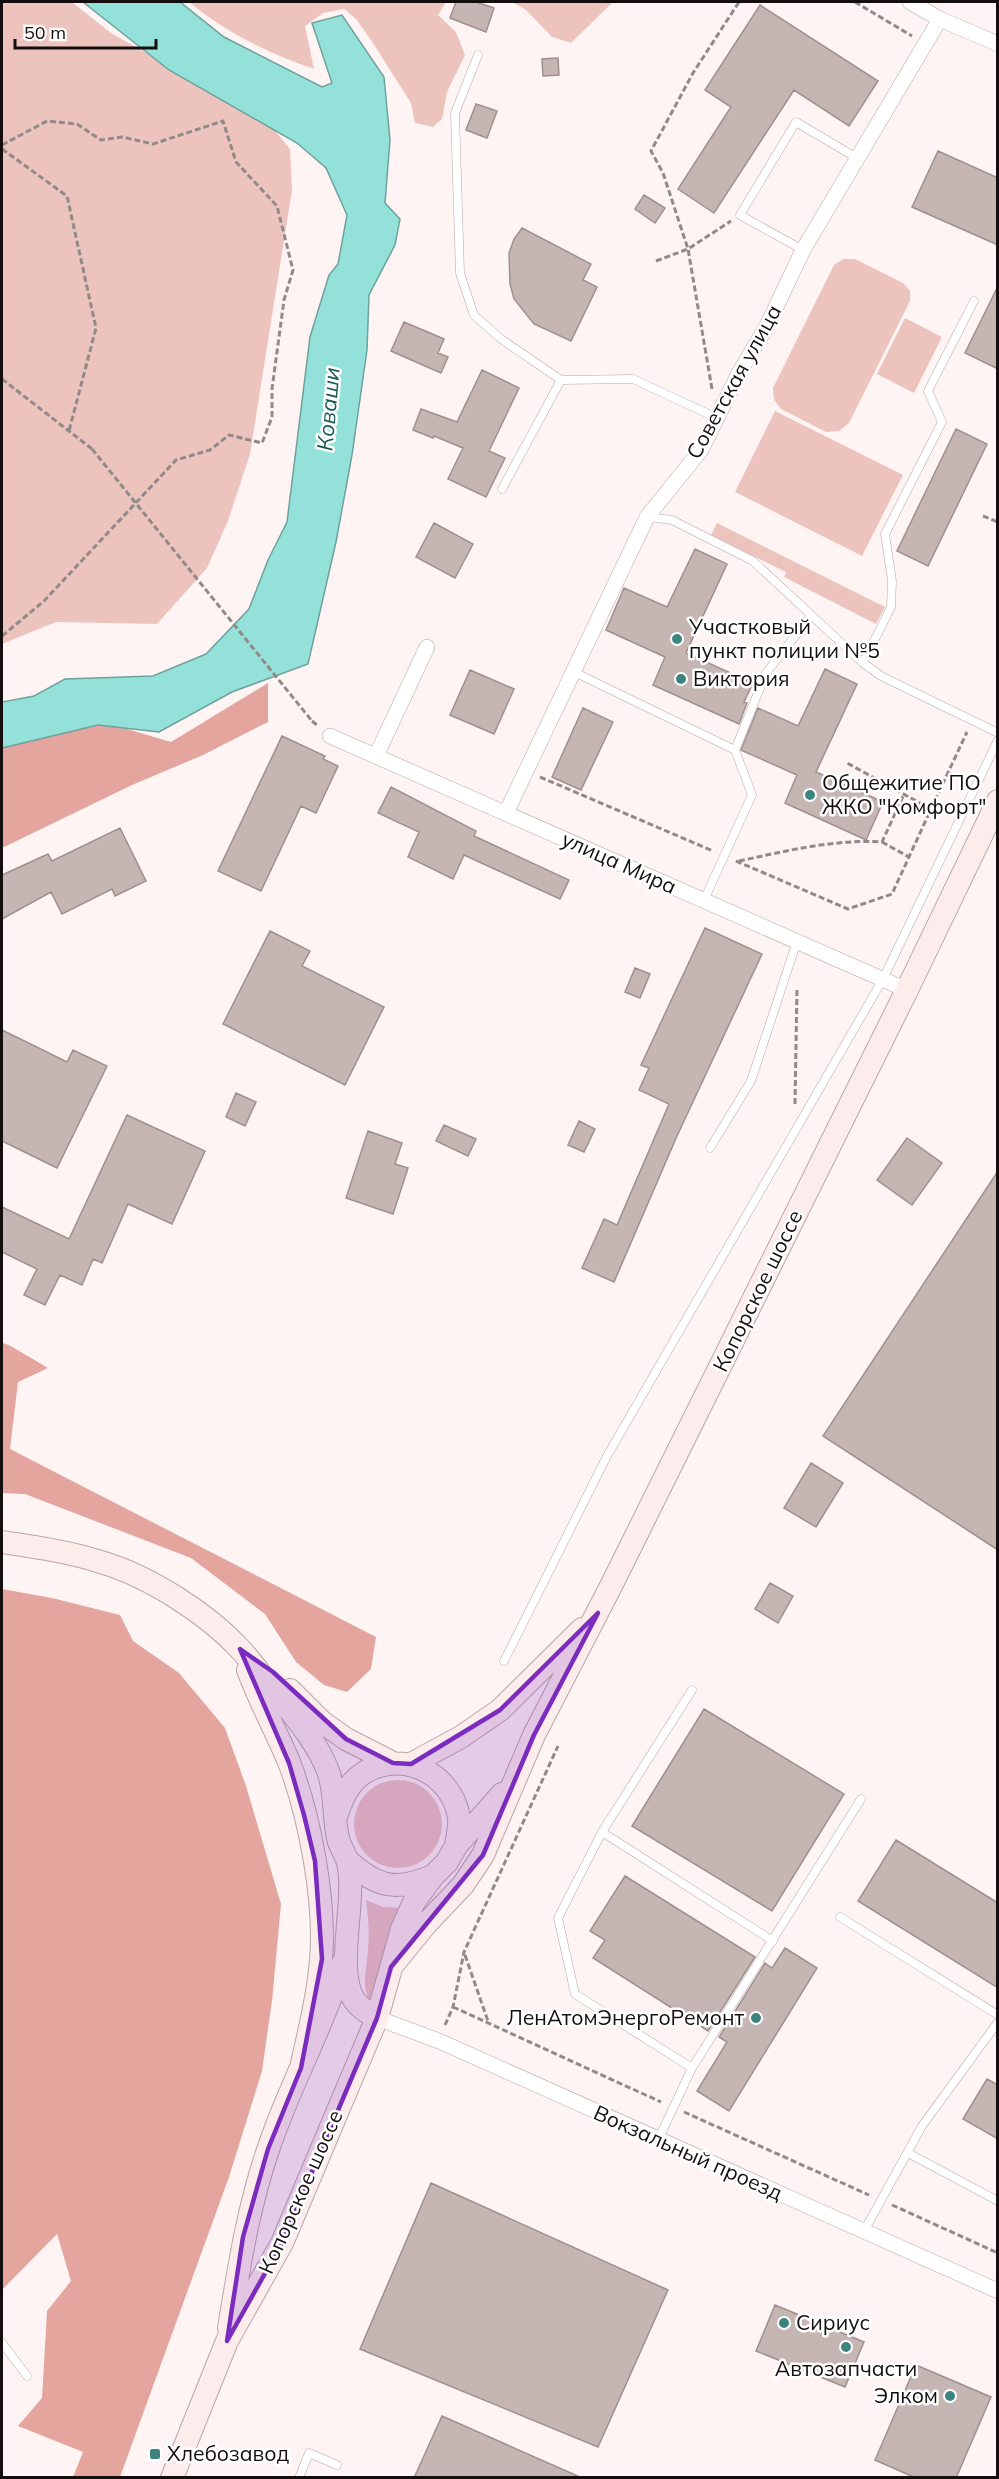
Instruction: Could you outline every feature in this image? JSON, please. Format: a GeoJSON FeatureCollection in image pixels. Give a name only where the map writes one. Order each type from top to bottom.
{"type":"FeatureCollection","features":[{"type":"Feature","properties":{"kind":"main road","name":"Копорское шоссе"},"geometry":{"type":"LineString","coordinates":[[514,1779],[907,990],[998,801]]}},
{"type":"Feature","properties":{"kind":"main road"},"geometry":{"type":"LineString","coordinates":[[2,1542],[104,1563],[134,1574],[193,1609],[240,1649],[273,1672],[322,1722],[346,1739],[435,1775],[452,1795],[460,1820],[456,1845]]}},
{"type":"Feature","properties":{"kind":"main road"},"geometry":{"type":"LineString","coordinates":[[337,1814],[344,1795],[356,1779],[373,1767],[402,1763],[461,1737],[500,1710],[598,1613]]}},
{"type":"Feature","properties":{"kind":"main road"},"geometry":{"type":"LineString","coordinates":[[240,1649],[312,1737],[329,1772],[337,1814],[338,1839],[348,1862],[352,1895],[346,1951],[348,1984],[354,1999],[362,2009],[377,2018]]}},
{"type":"Feature","properties":{"kind":"main road"},"geometry":{"type":"LineString","coordinates":[[240,1649],[260,1701],[289,1763],[315,1862],[322,1959],[313,2016],[301,2068]]}},
{"type":"Feature","properties":{"kind":"main road"},"geometry":{"type":"LineString","coordinates":[[348,1862],[366,1877],[388,1885],[411,1885],[433,1876],[447,1862],[456,1845],[514,1779]]}},
{"type":"Feature","properties":{"kind":"main road"},"geometry":{"type":"LineString","coordinates":[[391,1967],[426,1924],[463,1885],[478,1863],[514,1779]]}},
{"type":"Feature","properties":{"kind":"main road","name":"Копорское шоссе"},"geometry":{"type":"LineString","coordinates":[[172,2478],[227,2341],[282,2243],[377,2018],[402,1929],[410,1911],[433,1876]]}},
{"type":"Feature","properties":{"kind":"main road"},"geometry":{"type":"LineString","coordinates":[[227,2341],[243,2237],[268,2149],[331,2001],[346,1951]]}},
{"type":"Feature","properties":{"kind":"street"},"geometry":{"type":"LineString","coordinates":[[910,2],[940,19],[998,44]]}},
{"type":"Feature","properties":{"kind":"street","name":"Советская улица"},"geometry":{"type":"LineString","coordinates":[[506,813],[647,517],[701,450],[739,373],[767,326],[803,250],[940,19]]}},
{"type":"Feature","properties":{"kind":"street"},"geometry":{"type":"LineString","coordinates":[[376,756],[427,647]]}},
{"type":"Feature","properties":{"kind":"street","name":"улица Мира"},"geometry":{"type":"LineString","coordinates":[[330,736],[907,990]]}},
{"type":"Feature","properties":{"kind":"street","name":"Вокзальный проезд"},"geometry":{"type":"LineString","coordinates":[[377,2018],[439,2041],[998,2291]]}},
{"type":"Feature","properties":{"kind":"lane"},"geometry":{"type":"LineString","coordinates":[[478,55],[455,113],[460,273],[474,315],[501,339],[561,380],[633,379],[717,418]]}},
{"type":"Feature","properties":{"kind":"lane"},"geometry":{"type":"LineString","coordinates":[[803,250],[740,215],[796,122],[857,158]]}},
{"type":"Feature","properties":{"kind":"lane"},"geometry":{"type":"LineString","coordinates":[[863,663],[891,607],[892,581],[885,534],[942,422],[928,391],[974,301]]}},
{"type":"Feature","properties":{"kind":"lane"},"geometry":{"type":"LineString","coordinates":[[502,489],[561,380]]}},
{"type":"Feature","properties":{"kind":"lane"},"geometry":{"type":"LineString","coordinates":[[647,517],[672,520],[753,561],[863,663],[881,676],[998,733]]}},
{"type":"Feature","properties":{"kind":"lane"},"geometry":{"type":"LineString","coordinates":[[704,900],[752,795],[735,750],[766,673],[811,616]]}},
{"type":"Feature","properties":{"kind":"lane"},"geometry":{"type":"LineString","coordinates":[[574,672],[735,750]]}},
{"type":"Feature","properties":{"kind":"lane"},"geometry":{"type":"LineString","coordinates":[[504,1661],[607,1456],[883,979],[998,740]]}},
{"type":"Feature","properties":{"kind":"lane"},"geometry":{"type":"LineString","coordinates":[[710,1148],[751,1081],[797,941]]}},
{"type":"Feature","properties":{"kind":"lane"},"geometry":{"type":"LineString","coordinates":[[692,1689],[602,1832],[558,1918],[575,1994],[692,2068]]}},
{"type":"Feature","properties":{"kind":"lane"},"geometry":{"type":"LineString","coordinates":[[658,2140],[692,2068],[861,1799]]}},
{"type":"Feature","properties":{"kind":"lane"},"geometry":{"type":"LineString","coordinates":[[602,1832],[773,1941]]}},
{"type":"Feature","properties":{"kind":"lane"},"geometry":{"type":"LineString","coordinates":[[840,1917],[998,2015]]}},
{"type":"Feature","properties":{"kind":"lane"},"geometry":{"type":"LineString","coordinates":[[864,2231],[922,2126],[998,2022]]}},
{"type":"Feature","properties":{"kind":"lane"},"geometry":{"type":"LineString","coordinates":[[908,2153],[998,2200]]}},
{"type":"Feature","properties":{"kind":"lane"},"geometry":{"type":"LineString","coordinates":[[2,2343],[27,2376]]}},
{"type":"Feature","properties":{"kind":"lane"},"geometry":{"type":"LineString","coordinates":[[298,2478],[309,2453],[337,2465]]}},
{"type":"Feature","properties":{"kind":"path"},"geometry":{"type":"LineString","coordinates":[[717,418],[688,249],[663,173],[651,151],[693,72],[739,2]]}},
{"type":"Feature","properties":{"kind":"path"},"geometry":{"type":"LineString","coordinates":[[855,2],[924,44]]}},
{"type":"Feature","properties":{"kind":"path"},"geometry":{"type":"LineString","coordinates":[[2,636],[44,601],[176,460],[210,450],[229,435],[261,443],[272,417],[272,389],[284,300],[293,270],[277,206],[236,162],[223,121],[153,144],[122,137],[101,140],[77,124],[47,121],[2,147],[67,196],[96,328],[69,431]]}},
{"type":"Feature","properties":{"kind":"path"},"geometry":{"type":"LineString","coordinates":[[656,261],[688,249],[740,215]]}},
{"type":"Feature","properties":{"kind":"path"},"geometry":{"type":"LineString","coordinates":[[2,379],[92,449],[312,721]]}},
{"type":"Feature","properties":{"kind":"path"},"geometry":{"type":"LineString","coordinates":[[983,516],[998,522]]}},
{"type":"Feature","properties":{"kind":"path"},"geometry":{"type":"LineString","coordinates":[[526,771],[848,909],[892,894],[972,720]]}},
{"type":"Feature","properties":{"kind":"path"},"geometry":{"type":"LineString","coordinates":[[847,763],[931,809]]}},
{"type":"Feature","properties":{"kind":"path"},"geometry":{"type":"LineString","coordinates":[[882,842],[904,794]]}},
{"type":"Feature","properties":{"kind":"path"},"geometry":{"type":"LineString","coordinates":[[738,862],[780,852],[855,841],[882,842],[909,857]]}},
{"type":"Feature","properties":{"kind":"path"},"geometry":{"type":"LineString","coordinates":[[790,1114],[795,1104],[797,983]]}},
{"type":"Feature","properties":{"kind":"path"},"geometry":{"type":"LineString","coordinates":[[439,2041],[453,2007],[464,1952],[558,1746]]}},
{"type":"Feature","properties":{"kind":"path"},"geometry":{"type":"LineString","coordinates":[[464,1952],[489,2024]]}},
{"type":"Feature","properties":{"kind":"path"},"geometry":{"type":"LineString","coordinates":[[453,2007],[998,2253]]}},
{"type":"Feature","properties":{"kind":"highlighted area"},"geometry":{"type":"Polygon","coordinates":[[[598,1613],[534,1735],[483,1855],[391,1967],[377,2018],[282,2243],[227,2341],[243,2237],[268,2149],[301,2068],[322,1959],[315,1861],[304,1815],[289,1763],[240,1649],[273,1672],[346,1739],[393,1763],[411,1764],[500,1710],[598,1613]]]}},
{"type":"Feature","properties":{"kind":"shaded area"},"geometry":{"type":"Polygon","coordinates":[[[2,2],[72,2],[111,33],[268,122],[290,149],[292,190],[250,454],[228,521],[207,568],[157,624],[56,622],[2,644],[2,2]]]}},
{"type":"Feature","properties":{"kind":"shaded area"},"geometry":{"type":"Polygon","coordinates":[[[189,2],[446,2],[438,15],[456,32],[465,55],[447,92],[442,119],[433,127],[415,123],[411,103],[371,40],[356,19],[344,9],[323,13],[305,26],[314,69],[249,41],[218,23],[189,2]]]}},
{"type":"Feature","properties":{"kind":"shaded area"},"geometry":{"type":"Polygon","coordinates":[[[512,2],[613,2],[571,43],[552,37],[526,10],[512,2]]]}},
{"type":"Feature","properties":{"kind":"shaded area"},"geometry":{"type":"Polygon","coordinates":[[[843,259],[855,259],[903,283],[910,291],[910,301],[849,423],[839,431],[826,432],[781,409],[774,400],[773,388],[834,265],[843,259]]]}},
{"type":"Feature","properties":{"kind":"shaded area"},"geometry":{"type":"Polygon","coordinates":[[[905,318],[942,337],[914,393],[877,374],[905,318]]]}},
{"type":"Feature","properties":{"kind":"shaded area"},"geometry":{"type":"Polygon","coordinates":[[[775,411],[903,475],[862,556],[735,492],[775,411]]]}},
{"type":"Feature","properties":{"kind":"shaded area"},"geometry":{"type":"Polygon","coordinates":[[[717,523],[885,607],[876,624],[784,577],[786,572],[711,535],[717,523]]]}},
{"type":"Feature","properties":{"kind":"shaded area"},"geometry":{"type":"Polygon","coordinates":[[[268,683],[268,722],[203,755],[132,785],[2,848],[2,749],[24,740],[97,720],[171,742],[268,683]]]}},
{"type":"Feature","properties":{"kind":"shaded area"},"geometry":{"type":"Polygon","coordinates":[[[2,1343],[48,1368],[18,1382],[10,1449],[376,1637],[371,1669],[347,1692],[324,1685],[296,1662],[265,1614],[191,1558],[25,1494],[2,1493],[2,1343]]]}},
{"type":"Feature","properties":{"kind":"shaded area"},"geometry":{"type":"Polygon","coordinates":[[[2,1589],[52,1598],[120,1615],[133,1641],[179,1673],[225,1728],[246,1786],[281,1904],[272,2001],[262,2071],[229,2177],[120,2477],[73,2477],[83,2452],[18,2426],[42,2398],[47,2311],[71,2281],[57,2234],[2,2290],[2,1589]]]}},
{"type":"Feature","properties":{"kind":"shaded area"},"geometry":{"type":"Polygon","coordinates":[[[398,1780],[415,1783],[429,1793],[439,1807],[442,1824],[439,1841],[429,1855],[415,1865],[398,1868],[381,1865],[367,1855],[357,1841],[354,1824],[357,1807],[367,1793],[381,1783],[398,1780]]]}},
{"type":"Feature","properties":{"kind":"shaded area"},"geometry":{"type":"Polygon","coordinates":[[[366,1900],[383,1907],[403,1908],[372,2006],[365,1985],[369,1937],[366,1900]]]}},
{"type":"Feature","properties":{"kind":"water","name":"Коваши"},"geometry":{"type":"Polygon","coordinates":[[[83,2],[180,2],[224,37],[322,87],[332,83],[312,23],[342,15],[384,77],[390,140],[385,203],[400,219],[395,245],[369,295],[367,350],[352,455],[336,542],[308,664],[232,692],[159,732],[98,725],[2,748],[2,702],[34,696],[65,679],[153,676],[206,654],[249,609],[268,560],[287,522],[310,337],[329,275],[338,264],[347,215],[326,168],[297,143],[169,70],[83,2]]]}},
{"type":"Feature","properties":{"kind":"building"},"geometry":{"type":"Polygon","coordinates":[[[456,2],[476,2],[494,8],[486,32],[450,18],[456,2]]]}},
{"type":"Feature","properties":{"kind":"building"},"geometry":{"type":"Polygon","coordinates":[[[760,5],[878,81],[849,126],[794,90],[714,213],[678,189],[731,107],[705,90],[760,5]]]}},
{"type":"Feature","properties":{"kind":"building"},"geometry":{"type":"Polygon","coordinates":[[[558,58],[559,75],[543,76],[542,59],[558,58]]]}},
{"type":"Feature","properties":{"kind":"building"},"geometry":{"type":"Polygon","coordinates":[[[476,104],[497,111],[487,138],[466,130],[476,104]]]}},
{"type":"Feature","properties":{"kind":"building"},"geometry":{"type":"Polygon","coordinates":[[[938,151],[998,178],[998,245],[912,207],[938,151]]]}},
{"type":"Feature","properties":{"kind":"building"},"geometry":{"type":"Polygon","coordinates":[[[644,195],[665,208],[655,223],[635,209],[644,195]]]}},
{"type":"Feature","properties":{"kind":"building"},"geometry":{"type":"Polygon","coordinates":[[[522,228],[591,264],[583,280],[597,287],[571,341],[534,324],[514,299],[510,284],[509,253],[514,239],[522,228]]]}},
{"type":"Feature","properties":{"kind":"building"},"geometry":{"type":"Polygon","coordinates":[[[998,286],[998,369],[965,353],[998,286]]]}},
{"type":"Feature","properties":{"kind":"building"},"geometry":{"type":"Polygon","coordinates":[[[404,322],[444,339],[438,353],[448,357],[441,373],[391,351],[404,322]]]}},
{"type":"Feature","properties":{"kind":"building"},"geometry":{"type":"Polygon","coordinates":[[[482,370],[519,388],[489,451],[505,458],[486,497],[448,479],[463,448],[413,430],[421,409],[457,422],[482,370]]]}},
{"type":"Feature","properties":{"kind":"building"},"geometry":{"type":"Polygon","coordinates":[[[956,429],[987,444],[928,566],[897,551],[956,429]]]}},
{"type":"Feature","properties":{"kind":"building"},"geometry":{"type":"Polygon","coordinates":[[[434,523],[473,544],[455,578],[416,557],[434,523]]]}},
{"type":"Feature","properties":{"kind":"building"},"geometry":{"type":"Polygon","coordinates":[[[695,549],[727,564],[686,653],[753,683],[744,702],[747,703],[739,724],[653,685],[665,657],[606,630],[624,588],[667,607],[695,549]]]}},
{"type":"Feature","properties":{"kind":"building"},"geometry":{"type":"Polygon","coordinates":[[[825,669],[857,684],[816,772],[883,802],[866,840],[785,803],[797,775],[741,750],[758,708],[798,726],[825,669]]]}},
{"type":"Feature","properties":{"kind":"building"},"geometry":{"type":"Polygon","coordinates":[[[470,670],[514,689],[494,734],[450,715],[470,670]]]}},
{"type":"Feature","properties":{"kind":"building"},"geometry":{"type":"Polygon","coordinates":[[[583,708],[613,722],[581,790],[552,777],[583,708]]]}},
{"type":"Feature","properties":{"kind":"building"},"geometry":{"type":"Polygon","coordinates":[[[282,736],[325,756],[323,759],[338,766],[316,813],[301,806],[261,891],[218,871],[282,736]]]}},
{"type":"Feature","properties":{"kind":"building"},"geometry":{"type":"Polygon","coordinates":[[[391,787],[476,831],[474,836],[569,880],[560,899],[464,855],[453,879],[408,857],[419,832],[378,813],[391,787]]]}},
{"type":"Feature","properties":{"kind":"building"},"geometry":{"type":"Polygon","coordinates":[[[120,828],[146,881],[115,896],[112,889],[62,914],[51,892],[2,919],[2,875],[48,854],[52,861],[120,828]]]}},
{"type":"Feature","properties":{"kind":"building"},"geometry":{"type":"Polygon","coordinates":[[[705,928],[762,954],[677,1136],[614,1282],[582,1268],[604,1219],[617,1225],[669,1104],[639,1090],[649,1068],[641,1065],[705,928]]]}},
{"type":"Feature","properties":{"kind":"building"},"geometry":{"type":"Polygon","coordinates":[[[270,931],[310,951],[302,966],[384,1007],[345,1085],[223,1024],[270,931]]]}},
{"type":"Feature","properties":{"kind":"building"},"geometry":{"type":"Polygon","coordinates":[[[635,968],[650,974],[640,998],[625,992],[635,968]]]}},
{"type":"Feature","properties":{"kind":"building"},"geometry":{"type":"Polygon","coordinates":[[[2,1030],[67,1062],[73,1050],[107,1066],[57,1168],[2,1141],[2,1030]]]}},
{"type":"Feature","properties":{"kind":"building"},"geometry":{"type":"Polygon","coordinates":[[[236,1093],[256,1102],[245,1126],[226,1117],[236,1093]]]}},
{"type":"Feature","properties":{"kind":"building"},"geometry":{"type":"Polygon","coordinates":[[[127,1115],[205,1151],[172,1224],[128,1204],[102,1263],[93,1259],[82,1285],[60,1275],[45,1305],[24,1295],[37,1269],[2,1252],[2,1207],[69,1239],[127,1115]]]}},
{"type":"Feature","properties":{"kind":"building"},"geometry":{"type":"Polygon","coordinates":[[[579,1121],[595,1129],[584,1152],[568,1145],[579,1121]]]}},
{"type":"Feature","properties":{"kind":"building"},"geometry":{"type":"Polygon","coordinates":[[[444,1125],[476,1139],[468,1156],[436,1141],[444,1125]]]}},
{"type":"Feature","properties":{"kind":"building"},"geometry":{"type":"Polygon","coordinates":[[[368,1131],[402,1143],[395,1164],[408,1168],[393,1214],[346,1198],[368,1131]]]}},
{"type":"Feature","properties":{"kind":"building"},"geometry":{"type":"Polygon","coordinates":[[[907,1138],[942,1163],[912,1205],[877,1180],[907,1138]]]}},
{"type":"Feature","properties":{"kind":"building"},"geometry":{"type":"Polygon","coordinates":[[[998,1171],[998,1550],[823,1436],[998,1171]]]}},
{"type":"Feature","properties":{"kind":"building"},"geometry":{"type":"Polygon","coordinates":[[[811,1463],[843,1483],[816,1527],[784,1508],[811,1463]]]}},
{"type":"Feature","properties":{"kind":"building"},"geometry":{"type":"Polygon","coordinates":[[[770,1583],[793,1596],[778,1623],[755,1609],[770,1583]]]}},
{"type":"Feature","properties":{"kind":"building"},"geometry":{"type":"Polygon","coordinates":[[[704,1709],[844,1794],[772,1911],[632,1826],[704,1709]]]}},
{"type":"Feature","properties":{"kind":"building"},"geometry":{"type":"Polygon","coordinates":[[[896,1840],[998,1903],[998,1988],[858,1901],[896,1840]]]}},
{"type":"Feature","properties":{"kind":"building"},"geometry":{"type":"Polygon","coordinates":[[[625,1876],[755,1957],[708,2031],[593,1958],[605,1940],[590,1931],[625,1876]]]}},
{"type":"Feature","properties":{"kind":"building"},"geometry":{"type":"Polygon","coordinates":[[[785,1948],[817,1968],[729,2111],[697,2091],[727,2042],[719,2037],[765,1963],[772,1968],[785,1948]]]}},
{"type":"Feature","properties":{"kind":"building"},"geometry":{"type":"Polygon","coordinates":[[[987,2079],[998,2085],[998,2139],[963,2119],[987,2079]]]}},
{"type":"Feature","properties":{"kind":"building"},"geometry":{"type":"Polygon","coordinates":[[[431,2183],[668,2290],[598,2447],[360,2349],[431,2183]]]}},
{"type":"Feature","properties":{"kind":"building"},"geometry":{"type":"Polygon","coordinates":[[[775,2305],[864,2342],[845,2387],[756,2351],[775,2305]]]}},
{"type":"Feature","properties":{"kind":"building"},"geometry":{"type":"Polygon","coordinates":[[[916,2365],[991,2397],[956,2478],[916,2478],[875,2460],[916,2365]]]}},
{"type":"Feature","properties":{"kind":"building"},"geometry":{"type":"Polygon","coordinates":[[[442,2416],[582,2478],[414,2478],[442,2416]]]}},
{"type":"Feature","properties":{"kind":"place","name":"Участковый пункт полиции №5"},"geometry":{"type":"Point","coordinates":[677,639]}},
{"type":"Feature","properties":{"kind":"place","name":"Виктория"},"geometry":{"type":"Point","coordinates":[681,679]}},
{"type":"Feature","properties":{"kind":"place","name":"Общежитие ПО ЖКО \"Комфорт\""},"geometry":{"type":"Point","coordinates":[810,795]}},
{"type":"Feature","properties":{"kind":"place","name":"ЛенАтомЭнергоРемонт"},"geometry":{"type":"Point","coordinates":[756,2018]}},
{"type":"Feature","properties":{"kind":"place","name":"Сириус"},"geometry":{"type":"Point","coordinates":[784,2323]}},
{"type":"Feature","properties":{"kind":"place","name":"Автозапчасти"},"geometry":{"type":"Point","coordinates":[846,2347]}},
{"type":"Feature","properties":{"kind":"place","name":"Элком"},"geometry":{"type":"Point","coordinates":[950,2396]}},
{"type":"Feature","properties":{"kind":"place","name":"Хлебозавод"},"geometry":{"type":"Point","coordinates":[155,2454]}}]}
